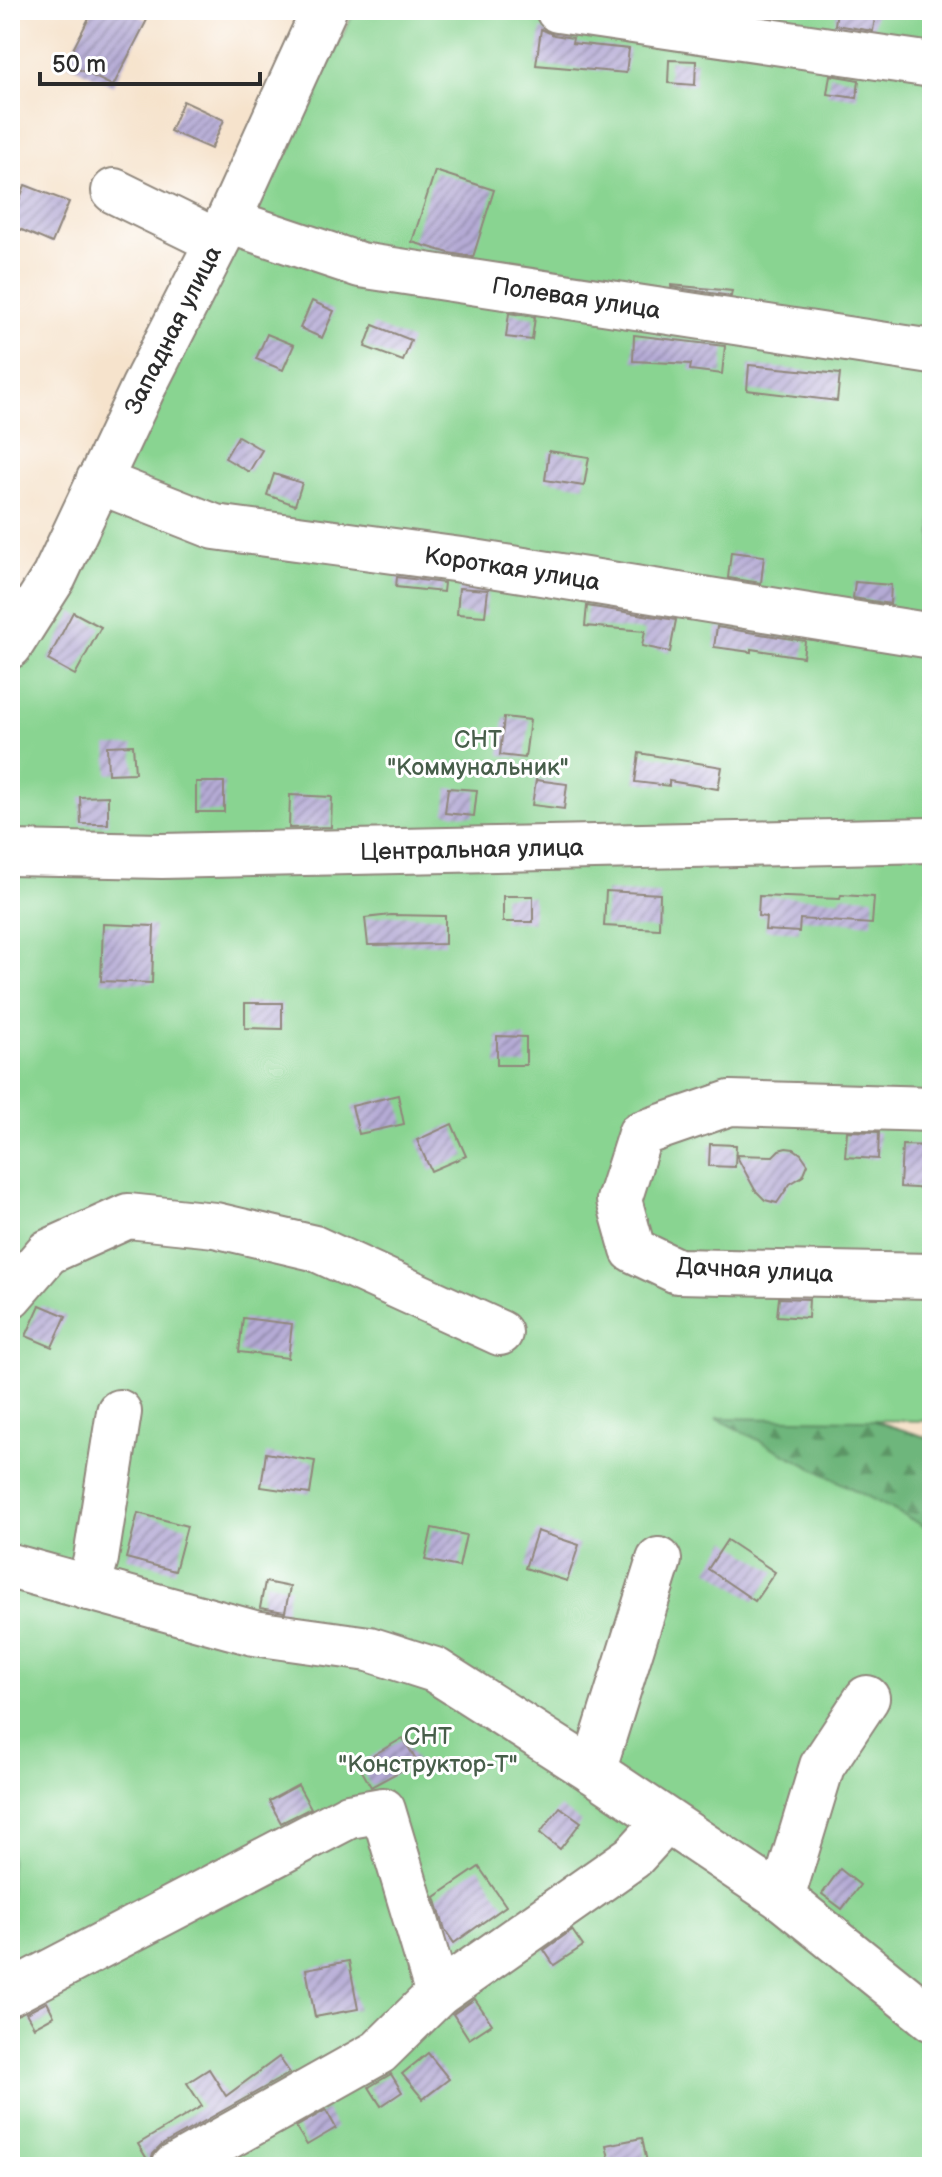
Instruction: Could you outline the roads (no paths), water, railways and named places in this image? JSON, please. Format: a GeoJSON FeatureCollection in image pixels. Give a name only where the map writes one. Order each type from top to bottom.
{"type":"FeatureCollection","features":[{"type":"Feature","properties":{"kind":"street","name":"Западная улица"},"geometry":{"type":"LineString","coordinates":[[10,646],[54,577],[222,231],[324,10]]}},
{"type":"Feature","properties":{"kind":"street"},"geometry":{"type":"LineString","coordinates":[[558,10],[932,65]]}},
{"type":"Feature","properties":{"kind":"street","name":"Полевая улица"},"geometry":{"type":"LineString","coordinates":[[114,191],[222,231],[360,265],[932,352]]}},
{"type":"Feature","properties":{"kind":"street","name":"Короткая улица"},"geometry":{"type":"LineString","coordinates":[[98,481],[215,527],[461,560],[932,636]]}},
{"type":"Feature","properties":{"kind":"street","name":"Центральная улица"},"geometry":{"type":"LineString","coordinates":[[10,853],[178,856],[932,840]]}},
{"type":"Feature","properties":{"kind":"street","name":"Дачная улица"},"geometry":{"type":"LineString","coordinates":[[932,1109],[730,1103],[640,1134],[619,1200],[633,1250],[677,1271],[932,1276]]}},
{"type":"Feature","properties":{"kind":"street"},"geometry":{"type":"LineString","coordinates":[[10,1296],[48,1252],[128,1216],[215,1225],[314,1248],[500,1333]]}},
{"type":"Feature","properties":{"kind":"street"},"geometry":{"type":"LineString","coordinates":[[88,1588],[96,1558],[119,1412]]}},
{"type":"Feature","properties":{"kind":"street"},"geometry":{"type":"LineString","coordinates":[[593,1771],[659,1560]]}},
{"type":"Feature","properties":{"kind":"street"},"geometry":{"type":"LineString","coordinates":[[10,1566],[254,1633],[369,1649],[435,1670],[782,1898],[932,2019]]}},
{"type":"Feature","properties":{"kind":"street"},"geometry":{"type":"LineString","coordinates":[[782,1898],[822,1766],[867,1698]]}},
{"type":"Feature","properties":{"kind":"street"},"geometry":{"type":"LineString","coordinates":[[10,1993],[349,1816],[383,1810],[438,1994]]}},
{"type":"Feature","properties":{"kind":"street"},"geometry":{"type":"LineString","coordinates":[[174,2167],[379,2052],[438,1994],[633,1857],[666,1821]]}},
{"type":"Feature","properties":{"kind":"park label","name":"СНТ \"Коммунальник\""},"geometry":{"type":"Point","coordinates":[478,753]}},
{"type":"Feature","properties":{"kind":"park label","name":"СНТ \"Конструктор-Т\""},"geometry":{"type":"Point","coordinates":[428,1750]}}]}
